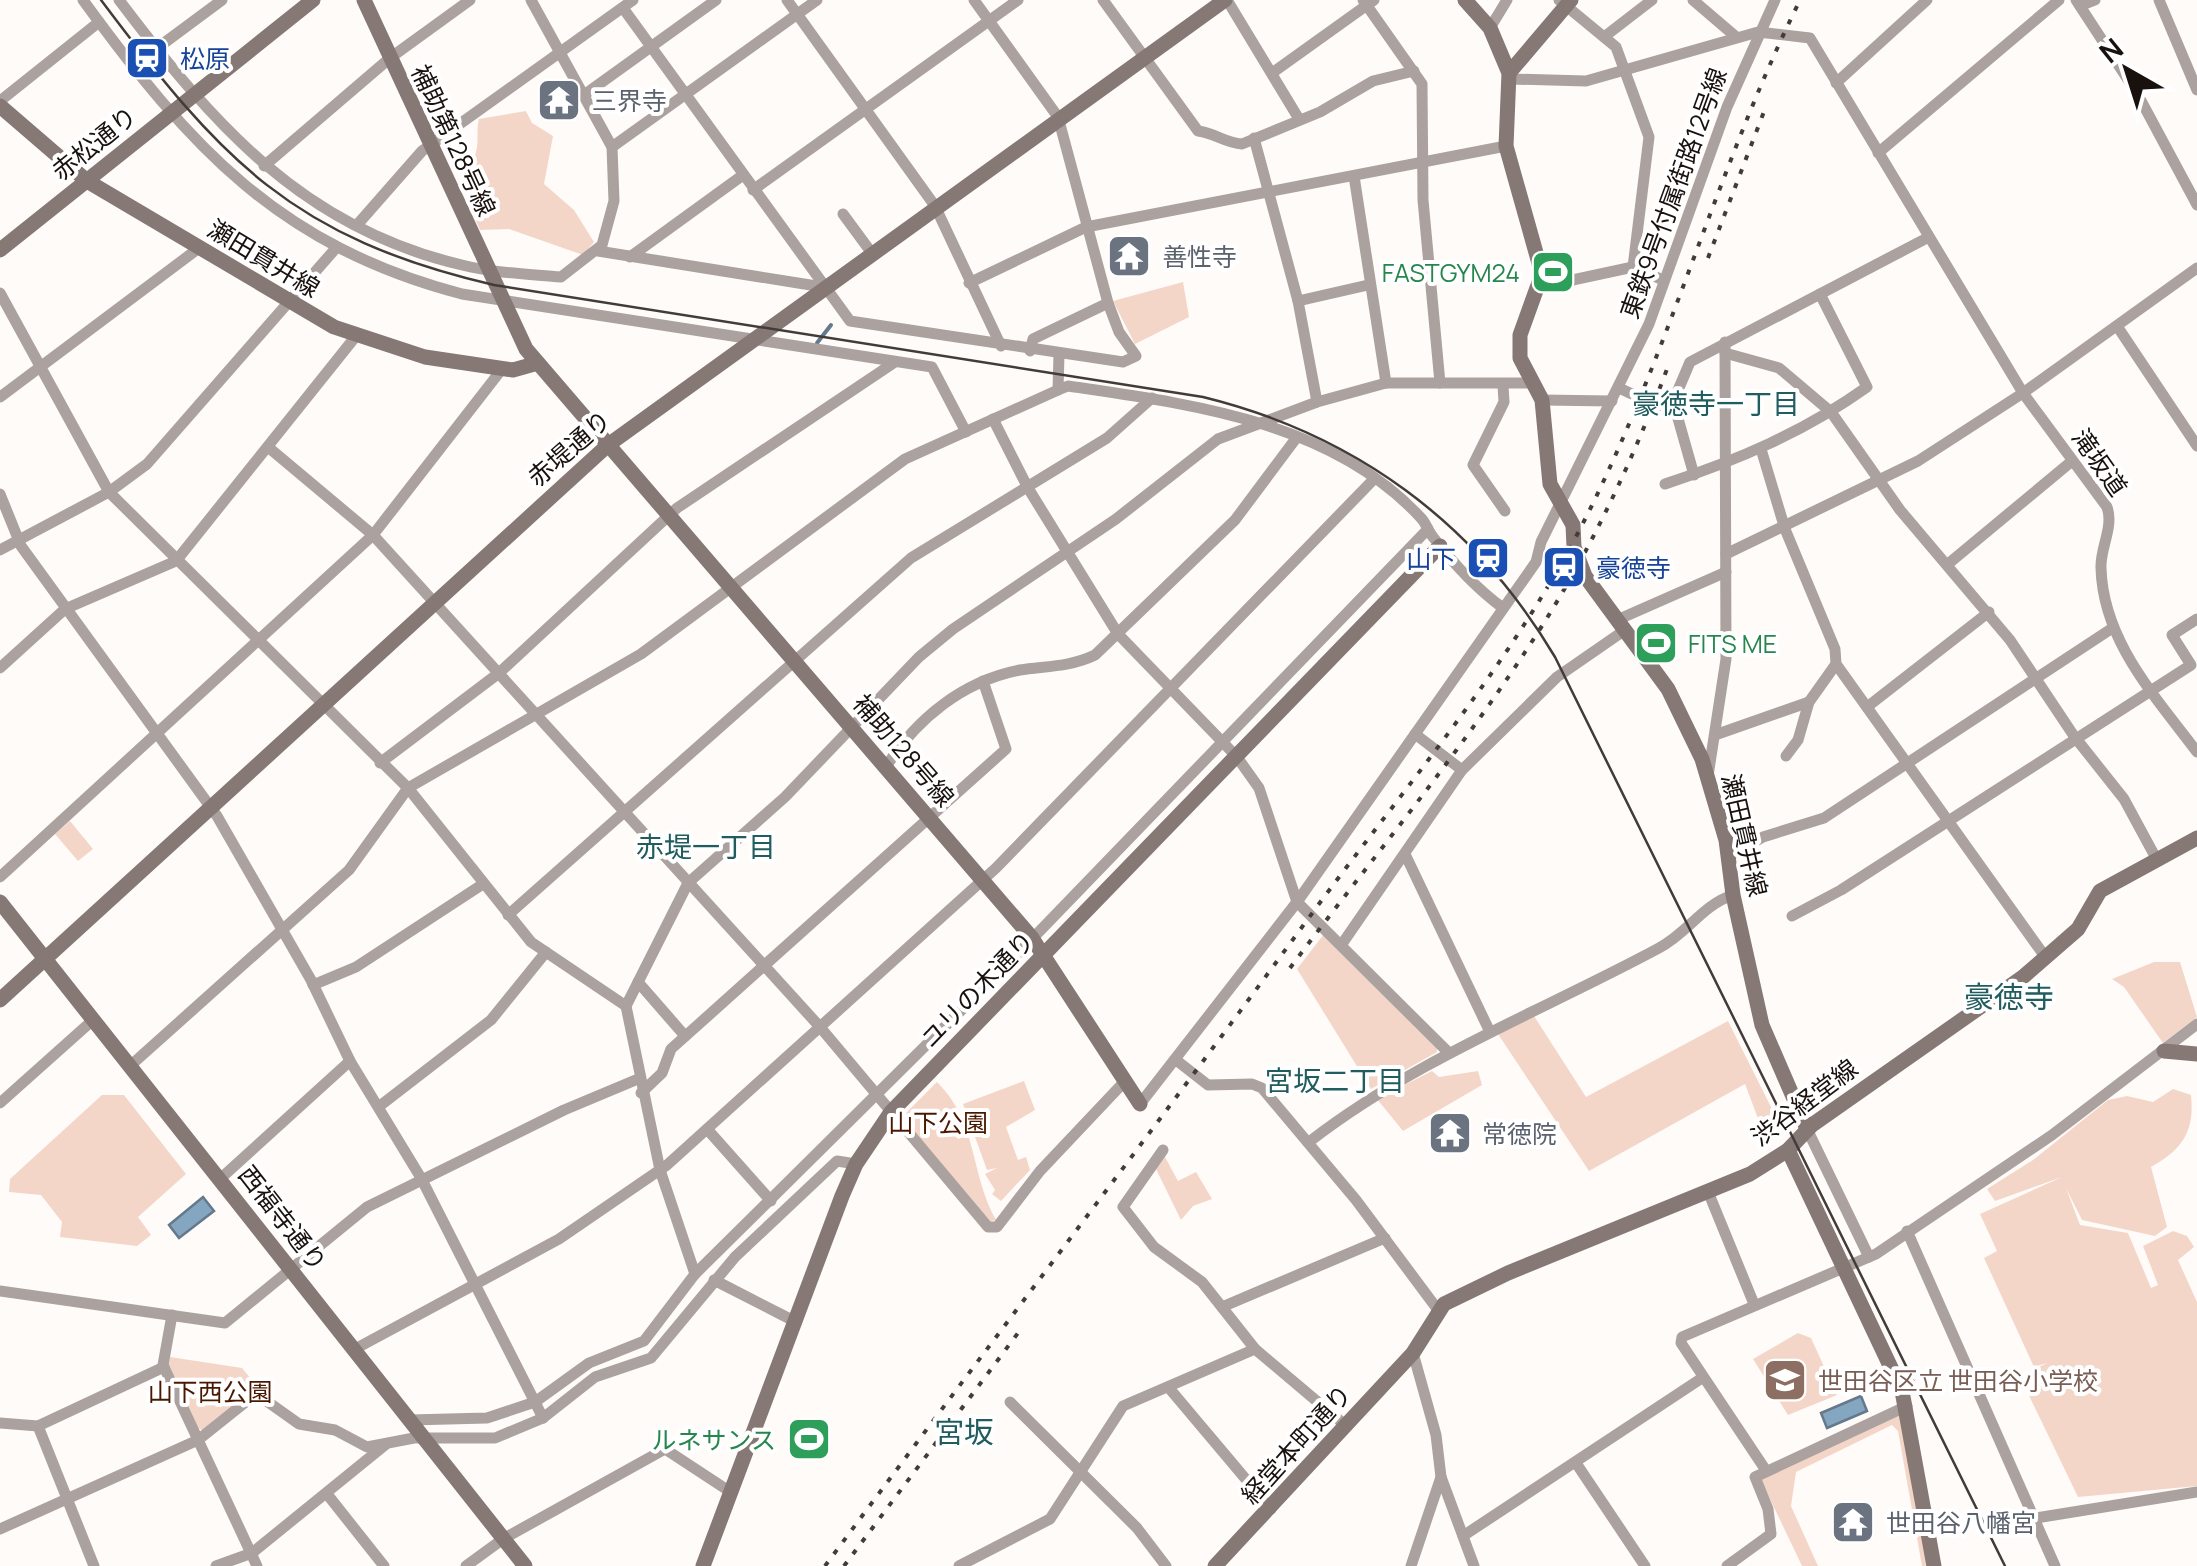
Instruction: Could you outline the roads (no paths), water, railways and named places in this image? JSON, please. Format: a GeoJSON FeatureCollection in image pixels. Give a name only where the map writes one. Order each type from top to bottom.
{"type":"FeatureCollection","features":[{"type":"Feature","properties":{"kind":"street"},"geometry":{"type":"LineString","coordinates":[[83,0],[170,115],[254,194],[336,248],[435,287],[500,301],[932,367],[966,432]]}},
{"type":"Feature","properties":{"kind":"street"},"geometry":{"type":"LineString","coordinates":[[119,0],[194,96],[264,166],[356,225],[411,250],[486,269],[561,277],[598,250],[614,201],[612,147],[531,0]]}},
{"type":"Feature","properties":{"kind":"street"},"geometry":{"type":"LineString","coordinates":[[156,49],[222,0]]}},
{"type":"Feature","properties":{"kind":"street","name":"赤松通り"},"geometry":{"type":"LineString","coordinates":[[0,250],[313,0]]}},
{"type":"Feature","properties":{"kind":"street","name":"補助第128号線"},"geometry":{"type":"LineString","coordinates":[[364,0],[500,301]]}},
{"type":"Feature","properties":{"kind":"street"},"geometry":{"type":"LineString","coordinates":[[264,166],[390,58],[470,0]]}},
{"type":"Feature","properties":{"kind":"street"},"geometry":{"type":"LineString","coordinates":[[584,94],[716,0]]}},
{"type":"Feature","properties":{"kind":"street"},"geometry":{"type":"LineString","coordinates":[[787,0],[935,206],[1001,346]]}},
{"type":"Feature","properties":{"kind":"street"},"geometry":{"type":"LineString","coordinates":[[612,147],[817,0]]}},
{"type":"Feature","properties":{"kind":"street"},"geometry":{"type":"LineString","coordinates":[[356,225],[429,146],[628,4],[651,47],[850,321],[1116,363],[1136,356],[1119,332],[1108,302],[1058,118],[974,0]]}},
{"type":"Feature","properties":{"kind":"street"},"geometry":{"type":"LineString","coordinates":[[753,190],[1018,0]]}},
{"type":"Feature","properties":{"kind":"street"},"geometry":{"type":"LineString","coordinates":[[1103,0],[1198,131],[1215,134],[1228,143],[1254,138],[1320,112],[1372,80],[1414,71]]}},
{"type":"Feature","properties":{"kind":"street"},"geometry":{"type":"LineString","coordinates":[[1226,0],[1299,119]]}},
{"type":"Feature","properties":{"kind":"street","name":"赤堤通り"},"geometry":{"type":"LineString","coordinates":[[0,1000],[608,445],[1226,0]]}},
{"type":"Feature","properties":{"kind":"street"},"geometry":{"type":"LineString","coordinates":[[1466,0],[1490,28],[1510,76],[1506,146],[1542,274],[1520,335],[1520,358],[1529,382],[1542,400],[1550,484],[1560,508]]}},
{"type":"Feature","properties":{"kind":"street"},"geometry":{"type":"LineString","coordinates":[[1490,28],[1507,0]]}},
{"type":"Feature","properties":{"kind":"street"},"geometry":{"type":"LineString","coordinates":[[1604,37],[1652,0]]}},
{"type":"Feature","properties":{"kind":"street"},"geometry":{"type":"LineString","coordinates":[[1693,0],[1735,36]]}},
{"type":"Feature","properties":{"kind":"street","name":"東鉄9号付属街路12号線"},"geometry":{"type":"LineString","coordinates":[[1140,1104],[1297,902],[1536,562],[1620,388],[1758,32],[1775,0]]}},
{"type":"Feature","properties":{"kind":"street"},"geometry":{"type":"LineString","coordinates":[[1836,83],[1928,0]]}},
{"type":"Feature","properties":{"kind":"street"},"geometry":{"type":"LineString","coordinates":[[1878,154],[2059,0]]}},
{"type":"Feature","properties":{"kind":"street"},"geometry":{"type":"LineString","coordinates":[[2095,0],[2078,3],[2138,95],[2197,205]]}},
{"type":"Feature","properties":{"kind":"street"},"geometry":{"type":"LineString","coordinates":[[2159,0],[2197,90]]}},
{"type":"Feature","properties":{"kind":"street"},"geometry":{"type":"LineString","coordinates":[[1272,73],[1368,2],[1422,84],[1423,164],[1440,383]]}},
{"type":"Feature","properties":{"kind":"street"},"geometry":{"type":"LineString","coordinates":[[1510,76],[1565,2],[1616,47],[1649,137],[1633,267]]}},
{"type":"Feature","properties":{"kind":"street"},"geometry":{"type":"LineString","coordinates":[[0,103],[99,22]]}},
{"type":"Feature","properties":{"kind":"street"},"geometry":{"type":"LineString","coordinates":[[1510,76],[1586,81],[1758,32]]}},
{"type":"Feature","properties":{"kind":"street","name":"滝坂道"},"geometry":{"type":"LineString","coordinates":[[1758,32],[1810,38],[2023,394],[2107,508],[2110,518],[2100,566],[2112,629],[2197,752]]}},
{"type":"Feature","properties":{"kind":"street","name":"瀬田貫井線"},"geometry":{"type":"LineString","coordinates":[[0,103],[87,182],[288,302],[356,336],[425,357],[502,370],[538,363]]}},
{"type":"Feature","properties":{"kind":"street"},"geometry":{"type":"LineString","coordinates":[[1254,138],[1298,301],[1318,402]]}},
{"type":"Feature","properties":{"kind":"street"},"geometry":{"type":"LineString","coordinates":[[969,283],[1086,227],[1272,195],[1506,146]]}},
{"type":"Feature","properties":{"kind":"street"},"geometry":{"type":"LineString","coordinates":[[630,257],[743,176]]}},
{"type":"Feature","properties":{"kind":"street"},"geometry":{"type":"LineString","coordinates":[[1354,176],[1386,384]]}},
{"type":"Feature","properties":{"kind":"street"},"geometry":{"type":"LineString","coordinates":[[843,214],[871,252]]}},
{"type":"Feature","properties":{"kind":"street"},"geometry":{"type":"LineString","coordinates":[[1670,409],[1690,362],[1725,348],[1927,238]]}},
{"type":"Feature","properties":{"kind":"street"},"geometry":{"type":"LineString","coordinates":[[0,397],[198,248]]}},
{"type":"Feature","properties":{"kind":"street"},"geometry":{"type":"LineString","coordinates":[[0,550],[108,492],[147,464],[336,248]]}},
{"type":"Feature","properties":{"kind":"street"},"geometry":{"type":"LineString","coordinates":[[598,250],[823,287]]}},
{"type":"Feature","properties":{"kind":"street"},"geometry":{"type":"LineString","coordinates":[[1540,287],[1633,267],[1663,280]]}},
{"type":"Feature","properties":{"kind":"street"},"geometry":{"type":"LineString","coordinates":[[1726,554],[1881,481],[2023,394],[2197,268]]}},
{"type":"Feature","properties":{"kind":"street"},"geometry":{"type":"LineString","coordinates":[[1298,301],[1368,285]]}},
{"type":"Feature","properties":{"kind":"street"},"geometry":{"type":"LineString","coordinates":[[0,294],[108,492],[408,788],[482,884],[546,952],[626,1006]]}},
{"type":"Feature","properties":{"kind":"street"},"geometry":{"type":"LineString","coordinates":[[1665,484],[1724,467],[1832,412],[1866,387],[1820,294]]}},
{"type":"Feature","properties":{"kind":"street"},"geometry":{"type":"LineString","coordinates":[[500,301],[518,337],[608,445]]}},
{"type":"Feature","properties":{"kind":"street"},"geometry":{"type":"LineString","coordinates":[[1030,350],[1033,339],[1108,302]]}},
{"type":"Feature","properties":{"kind":"street"},"geometry":{"type":"LineString","coordinates":[[2117,326],[2197,446]]}},
{"type":"Feature","properties":{"kind":"street"},"geometry":{"type":"LineString","coordinates":[[0,668],[65,609],[176,561],[356,336]]}},
{"type":"Feature","properties":{"kind":"street"},"geometry":{"type":"LineString","coordinates":[[1725,348],[1779,368],[1832,412],[1900,510],[1989,612],[2074,736],[2124,799],[2157,860]]}},
{"type":"Feature","properties":{"kind":"street"},"geometry":{"type":"LineString","coordinates":[[1708,776],[1726,660],[1725,348]]}},
{"type":"Feature","properties":{"kind":"street"},"geometry":{"type":"LineString","coordinates":[[1058,390],[1059,354]]}},
{"type":"Feature","properties":{"kind":"street"},"geometry":{"type":"LineString","coordinates":[[380,763],[499,673],[670,517],[894,362]]}},
{"type":"Feature","properties":{"kind":"street"},"geometry":{"type":"LineString","coordinates":[[0,877],[372,535],[502,370]]}},
{"type":"Feature","properties":{"kind":"street"},"geometry":{"type":"LineString","coordinates":[[695,1274],[660,1170],[640,1093],[626,1006],[688,883],[785,797],[953,629],[1218,440],[1318,402],[1386,384],[1503,386],[1529,382]]}},
{"type":"Feature","properties":{"kind":"street"},"geometry":{"type":"LineString","coordinates":[[130,1066],[349,870],[408,788],[538,717],[641,654],[905,458],[1068,386],[1152,398],[1261,424],[1297,437],[1374,480],[1423,519],[1440,546],[1503,608]]}},
{"type":"Feature","properties":{"kind":"street"},"geometry":{"type":"LineString","coordinates":[[1503,386],[1504,402],[1473,465],[1505,511]]}},
{"type":"Feature","properties":{"kind":"street"},"geometry":{"type":"LineString","coordinates":[[1620,388],[1670,409],[1683,428],[1694,474]]}},
{"type":"Feature","properties":{"kind":"street"},"geometry":{"type":"LineString","coordinates":[[508,914],[911,558],[1107,438],[1152,398]]}},
{"type":"Feature","properties":{"kind":"street"},"geometry":{"type":"LineString","coordinates":[[1542,400],[1612,401]]}},
{"type":"Feature","properties":{"kind":"street"},"geometry":{"type":"LineString","coordinates":[[993,419],[1028,488],[1118,634],[1237,757],[1268,805],[1297,902],[1447,1051]]}},
{"type":"Feature","properties":{"kind":"street"},"geometry":{"type":"LineString","coordinates":[[886,767],[906,735],[942,705],[983,681],[1020,670],[1077,664],[1118,634],[1235,520],[1297,437]]}},
{"type":"Feature","properties":{"kind":"street","name":"補助128号線"},"geometry":{"type":"LineString","coordinates":[[608,445],[1032,938],[1140,1104]]}},
{"type":"Feature","properties":{"kind":"street"},"geometry":{"type":"LineString","coordinates":[[268,447],[372,535],[436,604],[820,1028],[988,1228],[997,1227],[1040,1171],[1126,1080]]}},
{"type":"Feature","properties":{"kind":"street"},"geometry":{"type":"LineString","coordinates":[[1761,449],[1785,529],[1836,650],[1836,664],[2046,958]]}},
{"type":"Feature","properties":{"kind":"street"},"geometry":{"type":"LineString","coordinates":[[1948,564],[2072,462]]}},
{"type":"Feature","properties":{"kind":"street"},"geometry":{"type":"LineString","coordinates":[[354,1349],[560,1239],[660,1170],[707,1130],[983,880],[1374,480]]}},
{"type":"Feature","properties":{"kind":"street"},"geometry":{"type":"LineString","coordinates":[[0,494],[19,538],[65,609],[211,809],[313,985],[350,1061],[381,1106],[421,1178],[543,1418]]}},
{"type":"Feature","properties":{"kind":"street","name":"瀬田貫井線"},"geometry":{"type":"LineString","coordinates":[[1560,508],[1573,525],[1574,548],[1585,576],[1674,699],[1708,776],[1729,856],[1733,895],[1762,1025],[1807,1129]]}},
{"type":"Feature","properties":{"kind":"street"},"geometry":{"type":"LineString","coordinates":[[410,1420],[488,1418],[535,1402],[589,1363],[644,1341],[695,1274],[878,1096],[1428,529]]}},
{"type":"Feature","properties":{"kind":"street","name":"ユリの木通り"},"geometry":{"type":"LineString","coordinates":[[703,1566],[856,1164],[891,1112],[1440,546]]}},
{"type":"Feature","properties":{"kind":"street"},"geometry":{"type":"LineString","coordinates":[[1342,944],[1462,770],[1557,677],[1621,625],[1726,572]]}},
{"type":"Feature","properties":{"kind":"street"},"geometry":{"type":"LineString","coordinates":[[1867,707],[1989,612]]}},
{"type":"Feature","properties":{"kind":"street"},"geometry":{"type":"LineString","coordinates":[[1792,916],[1840,890],[2074,736],[2191,665],[2172,635],[2197,619]]}},
{"type":"Feature","properties":{"kind":"street"},"geometry":{"type":"LineString","coordinates":[[1729,856],[1764,837],[1824,818],[1904,761],[2112,629]]}},
{"type":"Feature","properties":{"kind":"street"},"geometry":{"type":"LineString","coordinates":[[1786,756],[1798,740],[1808,702],[1836,664]]}},
{"type":"Feature","properties":{"kind":"street"},"geometry":{"type":"LineString","coordinates":[[640,1093],[659,1077],[671,1049],[1006,749],[983,681]]}},
{"type":"Feature","properties":{"kind":"street"},"geometry":{"type":"LineString","coordinates":[[1715,735],[1808,702]]}},
{"type":"Feature","properties":{"kind":"street"},"geometry":{"type":"LineString","coordinates":[[1416,734],[1462,770]]}},
{"type":"Feature","properties":{"kind":"street","name":"渋谷経堂線"},"geometry":{"type":"LineString","coordinates":[[1438,1310],[1508,1273],[1709,1194],[1788,1150],[1807,1129],[2046,958],[2078,930],[2100,891],[2197,838]]}},
{"type":"Feature","properties":{"kind":"street"},"geometry":{"type":"LineString","coordinates":[[1405,854],[1490,1032]]}},
{"type":"Feature","properties":{"kind":"street"},"geometry":{"type":"LineString","coordinates":[[313,985],[356,967],[482,884]]}},
{"type":"Feature","properties":{"kind":"street"},"geometry":{"type":"LineString","coordinates":[[1309,1142],[1365,1099],[1447,1051],[1663,946],[1711,902],[1733,895]]}},
{"type":"Feature","properties":{"kind":"street","name":"西福寺通り"},"geometry":{"type":"LineString","coordinates":[[0,902],[525,1566]]}},
{"type":"Feature","properties":{"kind":"street"},"geometry":{"type":"LineString","coordinates":[[381,1106],[491,1020],[546,952]]}},
{"type":"Feature","properties":{"kind":"street"},"geometry":{"type":"LineString","coordinates":[[638,982],[686,1036]]}},
{"type":"Feature","properties":{"kind":"street"},"geometry":{"type":"LineString","coordinates":[[0,1103],[93,1020]]}},
{"type":"Feature","properties":{"kind":"street"},"geometry":{"type":"LineString","coordinates":[[1764,1469],[1702,1378],[1681,1343],[1682,1336],[1869,1257],[2052,1135],[2197,1024]]}},
{"type":"Feature","properties":{"kind":"street"},"geometry":{"type":"LineString","coordinates":[[2164,1050],[2197,1054]]}},
{"type":"Feature","properties":{"kind":"street"},"geometry":{"type":"LineString","coordinates":[[1176,1060],[1208,1085],[1252,1084],[1262,1088],[1309,1142],[1438,1310],[1413,1354],[1436,1434],[1441,1477],[1474,1566]]}},
{"type":"Feature","properties":{"kind":"street"},"geometry":{"type":"LineString","coordinates":[[220,1179],[350,1061]]}},
{"type":"Feature","properties":{"kind":"street"},"geometry":{"type":"LineString","coordinates":[[0,1291],[226,1323],[368,1207],[421,1178],[638,1079]]}},
{"type":"Feature","properties":{"kind":"street"},"geometry":{"type":"LineString","coordinates":[[1807,1129],[1869,1257]]}},
{"type":"Feature","properties":{"kind":"street"},"geometry":{"type":"LineString","coordinates":[[707,1130],[771,1202]]}},
{"type":"Feature","properties":{"kind":"street"},"geometry":{"type":"LineString","coordinates":[[1163,1150],[1122,1206],[1154,1247],[1202,1282],[1255,1349],[1345,1425]]}},
{"type":"Feature","properties":{"kind":"street"},"geometry":{"type":"LineString","coordinates":[[1788,1150],[1907,1406],[1934,1566]]}},
{"type":"Feature","properties":{"kind":"street"},"geometry":{"type":"LineString","coordinates":[[0,1529],[198,1440],[253,1396],[261,1397],[299,1424],[335,1430],[367,1447],[425,1438],[495,1438],[543,1418],[595,1377],[651,1358],[714,1280],[837,1161],[856,1164]]}},
{"type":"Feature","properties":{"kind":"street"},"geometry":{"type":"LineString","coordinates":[[1709,1194],[1752,1305]]}},
{"type":"Feature","properties":{"kind":"street"},"geometry":{"type":"LineString","coordinates":[[1908,1231],[2055,1566]]}},
{"type":"Feature","properties":{"kind":"street"},"geometry":{"type":"LineString","coordinates":[[1222,1307],[1384,1238]]}},
{"type":"Feature","properties":{"kind":"street"},"geometry":{"type":"LineString","coordinates":[[714,1280],[794,1320]]}},
{"type":"Feature","properties":{"kind":"street"},"geometry":{"type":"LineString","coordinates":[[172,1315],[164,1366],[254,1560]]}},
{"type":"Feature","properties":{"kind":"street"},"geometry":{"type":"LineString","coordinates":[[959,1566],[1050,1519],[1123,1406],[1255,1349]]}},
{"type":"Feature","properties":{"kind":"street","name":"経堂本町通り"},"geometry":{"type":"LineString","coordinates":[[1215,1566],[1413,1354]]}},
{"type":"Feature","properties":{"kind":"street"},"geometry":{"type":"LineString","coordinates":[[0,1423],[38,1426],[164,1366]]}},
{"type":"Feature","properties":{"kind":"street"},"geometry":{"type":"LineString","coordinates":[[1463,1536],[1702,1378]]}},
{"type":"Feature","properties":{"kind":"street"},"geometry":{"type":"LineString","coordinates":[[1169,1388],[1271,1510]]}},
{"type":"Feature","properties":{"kind":"street"},"geometry":{"type":"LineString","coordinates":[[1010,1402],[1137,1528],[1166,1566]]}},
{"type":"Feature","properties":{"kind":"street"},"geometry":{"type":"LineString","coordinates":[[1727,1566],[1771,1534],[1768,1510],[1755,1477],[1764,1469],[1907,1406]]}},
{"type":"Feature","properties":{"kind":"street"},"geometry":{"type":"LineString","coordinates":[[38,1426],[94,1566]]}},
{"type":"Feature","properties":{"kind":"street"},"geometry":{"type":"LineString","coordinates":[[216,1566],[254,1560],[386,1445]]}},
{"type":"Feature","properties":{"kind":"street"},"geometry":{"type":"LineString","coordinates":[[466,1566],[503,1538],[664,1449],[729,1491]]}},
{"type":"Feature","properties":{"kind":"street"},"geometry":{"type":"LineString","coordinates":[[1576,1464],[1644,1566]]}},
{"type":"Feature","properties":{"kind":"street"},"geometry":{"type":"LineString","coordinates":[[1410,1566],[1441,1477]]}},
{"type":"Feature","properties":{"kind":"street"},"geometry":{"type":"LineString","coordinates":[[2036,1518],[2197,1492]]}},
{"type":"Feature","properties":{"kind":"street"},"geometry":{"type":"LineString","coordinates":[[327,1494],[384,1566]]}},
{"type":"Feature","properties":{"kind":"water"},"geometry":{"type":"Polygon","coordinates":[[[203,1197],[214,1211],[179,1238],[169,1225],[203,1197]]]}},
{"type":"Feature","properties":{"kind":"water"},"geometry":{"type":"Polygon","coordinates":[[[1861,1396],[1867,1411],[1827,1428],[1821,1413],[1861,1396]]]}},
{"type":"Feature","properties":{"kind":"waterway"},"geometry":{"type":"LineString","coordinates":[[817,343],[831,325]]}},
{"type":"Feature","properties":{"kind":"tram line"},"geometry":{"type":"LineString","coordinates":[[101,0],[185,105],[267,185],[364,243],[424,266],[494,285],[1203,397],[1310,434],[1406,490],[1487,565],[1555,657],[2005,1566]]}},
{"type":"Feature","properties":{"kind":"railway"},"geometry":{"type":"LineString","coordinates":[[825,1566],[1437,748],[1532,613],[1596,498],[1627,428],[1738,141],[1800,0]]}},
{"type":"Feature","properties":{"kind":"railway"},"geometry":{"type":"LineString","coordinates":[[1708,258],[1765,109]]}},
{"type":"Feature","properties":{"kind":"railway"},"geometry":{"type":"LineString","coordinates":[[1290,968],[1472,729],[1550,612],[1608,508],[1670,361]]}},
{"type":"Feature","properties":{"kind":"railway"},"geometry":{"type":"LineString","coordinates":[[844,1566],[1021,1329]]}},
{"type":"Feature","properties":{"kind":"place","name":"松原"},"geometry":{"type":"Point","coordinates":[147,58]}},
{"type":"Feature","properties":{"kind":"place","name":"三界寺"},"geometry":{"type":"Point","coordinates":[559,100]}},
{"type":"Feature","properties":{"kind":"place","name":"善性寺"},"geometry":{"type":"Point","coordinates":[1129,256]}},
{"type":"Feature","properties":{"kind":"place","name":"FASTGYM24"},"geometry":{"type":"Point","coordinates":[1553,272]}},
{"type":"Feature","properties":{"kind":"place","name":"山下"},"geometry":{"type":"Point","coordinates":[1488,558]}},
{"type":"Feature","properties":{"kind":"place","name":"豪徳寺"},"geometry":{"type":"Point","coordinates":[1564,567]}},
{"type":"Feature","properties":{"kind":"place","name":"FITS ME"},"geometry":{"type":"Point","coordinates":[1656,643]}},
{"type":"Feature","properties":{"kind":"place","name":"常徳院"},"geometry":{"type":"Point","coordinates":[1450,1133]}},
{"type":"Feature","properties":{"kind":"place","name":"世田谷区立 世田谷小学校"},"geometry":{"type":"Point","coordinates":[1785,1380]}},
{"type":"Feature","properties":{"kind":"place","name":"ルネサンス"},"geometry":{"type":"Point","coordinates":[809,1439]}},
{"type":"Feature","properties":{"kind":"place","name":"世田谷八幡宮"},"geometry":{"type":"Point","coordinates":[1853,1522]}},
{"type":"Feature","properties":{"kind":"district","name":"豪徳寺一丁目"},"geometry":{"type":"Point","coordinates":[1716,403]}},
{"type":"Feature","properties":{"kind":"district","name":"赤堤一丁目"},"geometry":{"type":"Point","coordinates":[706,846]}},
{"type":"Feature","properties":{"kind":"district","name":"豪徳寺"},"geometry":{"type":"Point","coordinates":[2009,996]}},
{"type":"Feature","properties":{"kind":"district","name":"宮坂二丁目"},"geometry":{"type":"Point","coordinates":[1335,1080]}},
{"type":"Feature","properties":{"kind":"district","name":"宮坂"},"geometry":{"type":"Point","coordinates":[964,1431]}},
{"type":"Feature","properties":{"kind":"park label","name":"山下公園"},"geometry":{"type":"Point","coordinates":[938,1122]}},
{"type":"Feature","properties":{"kind":"park label","name":"山下西公園"},"geometry":{"type":"Point","coordinates":[210,1391]}}]}
